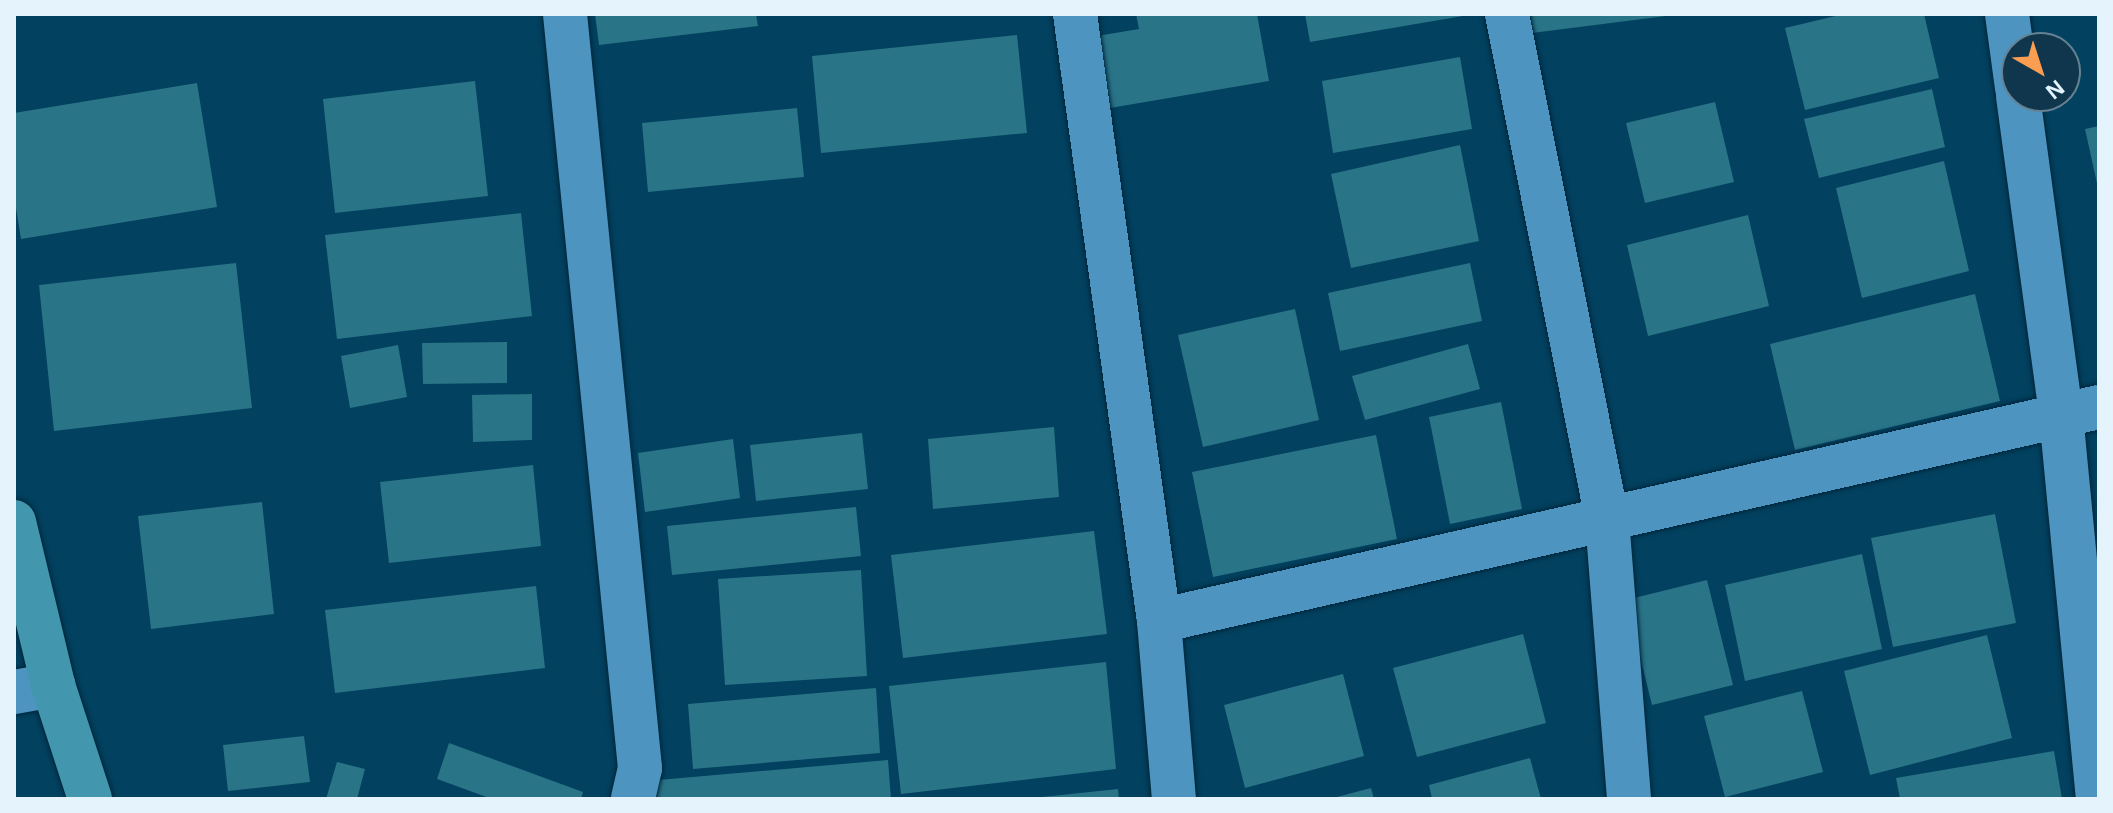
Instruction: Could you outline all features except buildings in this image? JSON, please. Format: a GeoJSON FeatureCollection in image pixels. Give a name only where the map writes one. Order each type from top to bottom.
{"type":"FeatureCollection","features":[{"type":"Feature","properties":{"kind":"street"},"geometry":{"type":"LineString","coordinates":[[565,14],[640,768],[633,799]]}},
{"type":"Feature","properties":{"kind":"street"},"geometry":{"type":"LineString","coordinates":[[1075,14],[1159,621],[1174,799]]}},
{"type":"Feature","properties":{"kind":"street"},"geometry":{"type":"LineString","coordinates":[[1507,14],[1607,519],[1629,799]]}},
{"type":"Feature","properties":{"kind":"street"},"geometry":{"type":"LineString","coordinates":[[2021,112],[2080,411],[2098,799]]}},
{"type":"Feature","properties":{"kind":"street"},"geometry":{"type":"LineString","coordinates":[[1159,621],[2080,411]]}},
{"type":"Feature","properties":{"kind":"street"},"geometry":{"type":"LineString","coordinates":[[14,522],[34,689],[90,799]]}}]}
